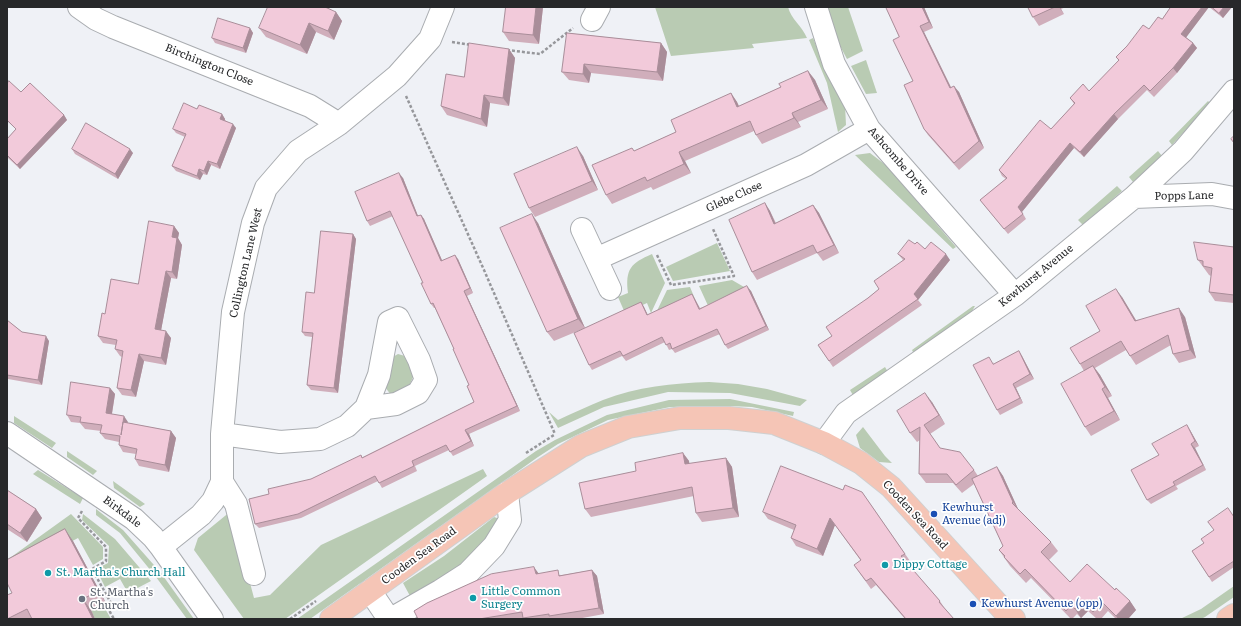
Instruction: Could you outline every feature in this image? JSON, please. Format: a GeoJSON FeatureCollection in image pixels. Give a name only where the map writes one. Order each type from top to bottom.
{"type":"FeatureCollection","features":[{"type":"Feature","properties":{"kind":"main road","name":"Cooden Sea Road"},"geometry":{"type":"LineString","coordinates":[[331,619],[507,493],[581,446],[628,427],[680,418],[729,418],[774,423],[824,442],[861,463],[891,487],[1005,612],[1014,619]]}},
{"type":"Feature","properties":{"kind":"main road"},"geometry":{"type":"LineString","coordinates":[[1228,619],[1234,616]]}},
{"type":"Feature","properties":{"kind":"street","name":"Birchington Close"},"geometry":{"type":"LineString","coordinates":[[79,7],[113,27],[310,106],[338,124]]}},
{"type":"Feature","properties":{"kind":"street","name":"Collington Lane West"},"geometry":{"type":"LineString","coordinates":[[161,547],[201,515],[213,501],[222,482],[222,434],[233,312],[253,223],[266,188],[298,151],[338,124],[397,76],[430,39],[443,7]]}},
{"type":"Feature","properties":{"kind":"street","name":"Ashcombe Drive"},"geometry":{"type":"LineString","coordinates":[[816,7],[834,64],[869,129],[1015,295]]}},
{"type":"Feature","properties":{"kind":"street","name":"Kewhurst Avenue"},"geometry":{"type":"LineString","coordinates":[[824,442],[846,413],[1015,295],[1134,197],[1183,151],[1234,91]]}},
{"type":"Feature","properties":{"kind":"street","name":"Glebe Close"},"geometry":{"type":"LineString","coordinates":[[596,259],[806,165],[869,129]]}},
{"type":"Feature","properties":{"kind":"street","name":"Popps Lane"},"geometry":{"type":"LineString","coordinates":[[1134,197],[1212,194],[1234,198]]}},
{"type":"Feature","properties":{"kind":"street"},"geometry":{"type":"LineString","coordinates":[[582,229],[610,289]]}},
{"type":"Feature","properties":{"kind":"street"},"geometry":{"type":"LineString","coordinates":[[222,434],[280,442],[320,439],[347,426],[366,408]]}},
{"type":"Feature","properties":{"kind":"street","name":"Birkdale"},"geometry":{"type":"LineString","coordinates":[[9,438],[134,519],[161,547],[212,619]]}},
{"type":"Feature","properties":{"kind":"street"},"geometry":{"type":"LineString","coordinates":[[222,482],[236,504],[254,574]]}},
{"type":"Feature","properties":{"kind":"street"},"geometry":{"type":"LineString","coordinates":[[370,591],[390,619],[440,591],[468,573],[494,546],[510,520],[507,493]]}},
{"type":"Feature","properties":{"kind":"path"},"geometry":{"type":"LineString","coordinates":[[500,49],[540,54],[581,22],[596,14]]}},
{"type":"Feature","properties":{"kind":"path"},"geometry":{"type":"LineString","coordinates":[[430,39],[477,46]]}},
{"type":"Feature","properties":{"kind":"path"},"geometry":{"type":"LineString","coordinates":[[397,76],[484,270],[555,434]]}},
{"type":"Feature","properties":{"kind":"path"},"geometry":{"type":"LineString","coordinates":[[648,236],[671,285],[734,276],[705,211]]}},
{"type":"Feature","properties":{"kind":"path"},"geometry":{"type":"LineString","coordinates":[[92,491],[78,518],[106,547],[106,561],[92,569],[111,603],[129,610]]}},
{"type":"Feature","properties":{"kind":"path"},"geometry":{"type":"LineString","coordinates":[[111,603],[106,605],[114,619]]}},
{"type":"Feature","properties":{"kind":"green space"},"geometry":{"type":"Polygon","coordinates":[[[655,7],[788,7],[789,11],[807,38],[752,44],[754,48],[671,56],[655,7]]]}},
{"type":"Feature","properties":{"kind":"green space"},"geometry":{"type":"Polygon","coordinates":[[[826,7],[848,7],[863,51],[847,59],[839,44],[826,7]]]}},
{"type":"Feature","properties":{"kind":"green space"},"geometry":{"type":"Polygon","coordinates":[[[813,38],[831,81],[845,105],[846,125],[838,132],[827,83],[809,40],[813,38]]]}},
{"type":"Feature","properties":{"kind":"green space"},"geometry":{"type":"Polygon","coordinates":[[[866,60],[877,93],[866,94],[851,66],[866,60]]]}},
{"type":"Feature","properties":{"kind":"green space"},"geometry":{"type":"Polygon","coordinates":[[[1208,101],[1210,103],[1172,145],[1169,141],[1208,101]]]}},
{"type":"Feature","properties":{"kind":"green space"},"geometry":{"type":"Polygon","coordinates":[[[1158,151],[1162,156],[1133,182],[1129,177],[1158,151]]]}},
{"type":"Feature","properties":{"kind":"green space"},"geometry":{"type":"Polygon","coordinates":[[[870,153],[887,166],[956,247],[953,249],[855,155],[870,153]]]}},
{"type":"Feature","properties":{"kind":"green space"},"geometry":{"type":"Polygon","coordinates":[[[1117,186],[1122,191],[1083,225],[1078,220],[1117,186]]]}},
{"type":"Feature","properties":{"kind":"green space"},"geometry":{"type":"Polygon","coordinates":[[[717,243],[730,271],[673,281],[666,267],[717,243]]]}},
{"type":"Feature","properties":{"kind":"green space"},"geometry":{"type":"Polygon","coordinates":[[[652,254],[665,283],[651,313],[647,303],[625,313],[618,297],[628,293],[627,285],[629,272],[634,264],[652,254]]]}},
{"type":"Feature","properties":{"kind":"green space"},"geometry":{"type":"Polygon","coordinates":[[[732,280],[751,291],[710,310],[699,286],[732,280]]]}},
{"type":"Feature","properties":{"kind":"green space"},"geometry":{"type":"Polygon","coordinates":[[[690,287],[695,299],[654,317],[667,290],[690,287]]]}},
{"type":"Feature","properties":{"kind":"green space"},"geometry":{"type":"Polygon","coordinates":[[[975,306],[971,313],[914,354],[912,350],[975,306]]]}},
{"type":"Feature","properties":{"kind":"green space"},"geometry":{"type":"Polygon","coordinates":[[[398,354],[405,356],[414,375],[409,386],[391,395],[385,387],[391,358],[398,354]]]}},
{"type":"Feature","properties":{"kind":"green space"},"geometry":{"type":"Polygon","coordinates":[[[885,367],[888,372],[854,397],[850,390],[885,367]]]}},
{"type":"Feature","properties":{"kind":"green space"},"geometry":{"type":"Polygon","coordinates":[[[709,382],[738,384],[767,389],[807,400],[800,406],[730,393],[668,392],[604,407],[558,428],[549,412],[558,420],[603,400],[629,392],[682,383],[709,382]]]}},
{"type":"Feature","properties":{"kind":"green space"},"geometry":{"type":"Polygon","coordinates":[[[730,399],[794,412],[793,416],[752,407],[670,407],[608,420],[558,444],[538,457],[310,619],[297,619],[536,451],[555,440],[607,415],[669,400],[730,399]]]}},
{"type":"Feature","properties":{"kind":"green space"},"geometry":{"type":"Polygon","coordinates":[[[14,416],[56,443],[52,448],[14,423],[14,416]]]}},
{"type":"Feature","properties":{"kind":"green space"},"geometry":{"type":"Polygon","coordinates":[[[863,427],[892,463],[879,462],[860,448],[856,435],[863,427]]]}},
{"type":"Feature","properties":{"kind":"green space"},"geometry":{"type":"Polygon","coordinates":[[[67,451],[97,471],[93,475],[67,457],[67,451]]]}},
{"type":"Feature","properties":{"kind":"green space"},"geometry":{"type":"Polygon","coordinates":[[[483,469],[487,476],[285,619],[244,619],[194,550],[198,538],[231,511],[254,598],[270,595],[321,545],[483,469]]]}},
{"type":"Feature","properties":{"kind":"green space"},"geometry":{"type":"Polygon","coordinates":[[[38,470],[83,498],[80,504],[33,474],[38,470]]]}},
{"type":"Feature","properties":{"kind":"green space"},"geometry":{"type":"Polygon","coordinates":[[[113,481],[145,504],[140,507],[114,488],[113,481]]]}},
{"type":"Feature","properties":{"kind":"green space"},"geometry":{"type":"Polygon","coordinates":[[[96,509],[123,530],[161,573],[194,619],[187,619],[156,577],[120,533],[96,515],[96,509]]]}},
{"type":"Feature","properties":{"kind":"green space"},"geometry":{"type":"Polygon","coordinates":[[[71,514],[103,547],[103,559],[93,565],[78,538],[7,576],[7,560],[71,514]]]}},
{"type":"Feature","properties":{"kind":"green space"},"geometry":{"type":"Polygon","coordinates":[[[83,514],[115,539],[151,581],[128,593],[120,579],[105,587],[96,569],[108,563],[109,546],[82,520],[83,514]]]}},
{"type":"Feature","properties":{"kind":"green space"},"geometry":{"type":"Polygon","coordinates":[[[494,517],[500,520],[499,524],[459,568],[410,596],[403,583],[444,556],[494,517]]]}},
{"type":"Feature","properties":{"kind":"green space"},"geometry":{"type":"Polygon","coordinates":[[[1234,586],[1234,597],[1205,617],[1201,619],[1180,619],[1201,609],[1234,586]]]}},
{"type":"Feature","properties":{"kind":"green space"},"geometry":{"type":"Polygon","coordinates":[[[103,605],[111,619],[95,619],[91,611],[103,605]]]}},
{"type":"Feature","properties":{"kind":"building"},"geometry":{"type":"Polygon","coordinates":[[[268,7],[325,7],[336,12],[328,31],[309,23],[300,45],[259,28],[268,7]]]}},
{"type":"Feature","properties":{"kind":"building"},"geometry":{"type":"Polygon","coordinates":[[[506,7],[536,7],[533,35],[503,32],[506,7]]]}},
{"type":"Feature","properties":{"kind":"building"},"geometry":{"type":"Polygon","coordinates":[[[886,7],[922,7],[929,22],[920,26],[950,88],[954,86],[979,141],[954,163],[924,129],[904,85],[913,81],[893,40],[899,37],[886,7]]]}},
{"type":"Feature","properties":{"kind":"building"},"geometry":{"type":"Polygon","coordinates":[[[1028,7],[1055,7],[1033,17],[1028,7]]]}},
{"type":"Feature","properties":{"kind":"building"},"geometry":{"type":"Polygon","coordinates":[[[1171,7],[1202,7],[1181,34],[1193,43],[1173,68],[1150,91],[1144,85],[1114,114],[1080,152],[1070,143],[1018,207],[1023,214],[1004,229],[980,200],[1007,178],[999,170],[1040,120],[1051,129],[1075,103],[1070,98],[1083,84],[1089,91],[1119,60],[1116,57],[1127,46],[1143,25],[1149,29],[1158,17],[1162,19],[1171,7]]]}},
{"type":"Feature","properties":{"kind":"building"},"geometry":{"type":"Polygon","coordinates":[[[1212,7],[1224,7],[1219,13],[1212,7]]]}},
{"type":"Feature","properties":{"kind":"building"},"geometry":{"type":"Polygon","coordinates":[[[218,18],[250,28],[243,48],[212,38],[218,18]]]}},
{"type":"Feature","properties":{"kind":"building"},"geometry":{"type":"Polygon","coordinates":[[[567,33],[661,43],[657,72],[584,64],[583,74],[562,72],[567,33]]]}},
{"type":"Feature","properties":{"kind":"building"},"geometry":{"type":"Polygon","coordinates":[[[469,43],[509,49],[503,98],[484,95],[481,119],[441,106],[446,74],[464,77],[469,43]]]}},
{"type":"Feature","properties":{"kind":"building"},"geometry":{"type":"Polygon","coordinates":[[[808,71],[821,100],[792,113],[794,118],[756,135],[750,121],[679,152],[684,164],[647,181],[645,177],[606,195],[592,165],[632,148],[634,151],[676,132],[671,120],[731,93],[737,107],[781,87],[779,84],[808,71]]]}},
{"type":"Feature","properties":{"kind":"building"},"geometry":{"type":"Polygon","coordinates":[[[9,81],[21,92],[30,83],[64,115],[17,165],[7,155],[7,139],[16,129],[7,120],[7,84],[9,81]]]}},
{"type":"Feature","properties":{"kind":"building"},"geometry":{"type":"Polygon","coordinates":[[[184,103],[197,109],[199,105],[222,114],[220,119],[233,124],[217,164],[208,161],[204,171],[199,169],[197,176],[172,166],[186,134],[173,129],[184,103]]]}},
{"type":"Feature","properties":{"kind":"building"},"geometry":{"type":"Polygon","coordinates":[[[86,123],[130,149],[115,174],[72,149],[86,123]]]}},
{"type":"Feature","properties":{"kind":"building"},"geometry":{"type":"Polygon","coordinates":[[[1234,136],[1234,143],[1231,139],[1234,136]]]}},
{"type":"Feature","properties":{"kind":"building"},"geometry":{"type":"Polygon","coordinates":[[[577,147],[592,181],[529,208],[514,174],[577,147]]]}},
{"type":"Feature","properties":{"kind":"building"},"geometry":{"type":"Polygon","coordinates":[[[399,173],[417,216],[421,215],[441,261],[455,255],[470,288],[464,291],[517,406],[465,430],[471,441],[450,452],[446,445],[412,461],[414,466],[379,483],[375,476],[298,514],[255,524],[249,499],[269,494],[268,489],[311,479],[361,455],[362,458],[474,402],[467,386],[469,385],[454,349],[433,303],[431,304],[421,283],[423,283],[390,211],[367,221],[355,192],[399,173]]]}},
{"type":"Feature","properties":{"kind":"building"},"geometry":{"type":"Polygon","coordinates":[[[765,203],[774,224],[813,205],[834,245],[817,253],[813,245],[752,272],[729,220],[765,203]]]}},
{"type":"Feature","properties":{"kind":"building"},"geometry":{"type":"Polygon","coordinates":[[[532,214],[578,319],[547,332],[500,228],[532,214]]]}},
{"type":"Feature","properties":{"kind":"building"},"geometry":{"type":"Polygon","coordinates":[[[149,221],[174,226],[172,237],[177,238],[172,272],[166,271],[155,329],[166,331],[161,358],[139,354],[131,390],[117,388],[123,351],[115,349],[117,340],[98,336],[102,313],[105,314],[111,279],[138,284],[149,221]]]}},
{"type":"Feature","properties":{"kind":"building"},"geometry":{"type":"Polygon","coordinates":[[[321,231],[353,234],[334,388],[307,385],[313,333],[302,332],[306,292],[314,293],[321,231]]]}},
{"type":"Feature","properties":{"kind":"building"},"geometry":{"type":"Polygon","coordinates":[[[909,240],[915,244],[917,242],[925,249],[931,242],[946,254],[914,294],[918,299],[829,361],[818,345],[832,336],[826,327],[879,289],[874,281],[905,259],[898,254],[909,240]]]}},
{"type":"Feature","properties":{"kind":"building"},"geometry":{"type":"Polygon","coordinates":[[[1194,242],[1234,247],[1234,295],[1209,292],[1212,268],[1203,266],[1203,261],[1198,260],[1194,242]]]}},
{"type":"Feature","properties":{"kind":"building"},"geometry":{"type":"Polygon","coordinates":[[[747,286],[766,326],[725,345],[717,329],[672,349],[670,343],[666,345],[662,337],[623,356],[620,351],[589,365],[574,333],[641,302],[647,315],[692,294],[699,309],[747,286]]]}},
{"type":"Feature","properties":{"kind":"building"},"geometry":{"type":"Polygon","coordinates":[[[1116,289],[1135,321],[1179,308],[1190,350],[1173,354],[1168,335],[1130,356],[1121,341],[1080,364],[1070,348],[1100,331],[1086,306],[1116,289]]]}},
{"type":"Feature","properties":{"kind":"building"},"geometry":{"type":"Polygon","coordinates":[[[7,320],[22,332],[46,336],[38,380],[7,375],[7,320]]]}},
{"type":"Feature","properties":{"kind":"building"},"geometry":{"type":"Polygon","coordinates":[[[1019,351],[1030,374],[1013,384],[1020,398],[997,410],[973,365],[989,357],[993,364],[1019,351]]]}},
{"type":"Feature","properties":{"kind":"building"},"geometry":{"type":"Polygon","coordinates":[[[1093,366],[1105,387],[1102,389],[1114,411],[1085,427],[1061,384],[1093,366]]]}},
{"type":"Feature","properties":{"kind":"building"},"geometry":{"type":"Polygon","coordinates":[[[71,382],[110,388],[106,413],[124,416],[123,422],[171,431],[165,465],[135,459],[137,449],[119,445],[120,436],[100,433],[102,425],[80,422],[81,417],[67,415],[71,382]]]}},
{"type":"Feature","properties":{"kind":"building"},"geometry":{"type":"Polygon","coordinates":[[[925,393],[939,415],[924,425],[940,448],[960,452],[974,470],[956,485],[947,474],[919,474],[920,427],[910,433],[897,411],[925,393]]]}},
{"type":"Feature","properties":{"kind":"building"},"geometry":{"type":"Polygon","coordinates":[[[1187,425],[1195,441],[1191,444],[1203,465],[1173,482],[1175,485],[1147,500],[1131,470],[1159,455],[1152,444],[1187,425]]]}},
{"type":"Feature","properties":{"kind":"building"},"geometry":{"type":"Polygon","coordinates":[[[683,453],[685,464],[726,458],[733,508],[696,513],[692,487],[585,509],[579,483],[636,471],[635,463],[683,453]]]}},
{"type":"Feature","properties":{"kind":"building"},"geometry":{"type":"Polygon","coordinates":[[[781,466],[843,490],[845,485],[862,492],[905,554],[901,556],[954,619],[906,619],[871,578],[866,581],[854,565],[861,560],[830,518],[817,549],[791,538],[796,525],[763,512],[781,466]]]}},
{"type":"Feature","properties":{"kind":"building"},"geometry":{"type":"Polygon","coordinates":[[[997,467],[1013,502],[1012,503],[1051,542],[1041,552],[1070,582],[1087,564],[1115,590],[1116,588],[1130,601],[1116,616],[1102,602],[1093,612],[1082,602],[1075,609],[1071,605],[1066,611],[1025,569],[1020,574],[1004,557],[1005,556],[999,550],[1003,546],[972,479],[997,467]]]}},
{"type":"Feature","properties":{"kind":"building"},"geometry":{"type":"Polygon","coordinates":[[[7,490],[36,509],[20,533],[7,524],[7,490]]]}},
{"type":"Feature","properties":{"kind":"building"},"geometry":{"type":"Polygon","coordinates":[[[1228,508],[1234,517],[1234,561],[1209,577],[1192,551],[1204,543],[1201,539],[1214,530],[1208,522],[1228,508]]]}},
{"type":"Feature","properties":{"kind":"building"},"geometry":{"type":"Polygon","coordinates":[[[65,529],[98,591],[83,599],[93,619],[32,619],[27,609],[7,619],[7,595],[12,593],[7,583],[7,560],[65,529]]]}},
{"type":"Feature","properties":{"kind":"building"},"geometry":{"type":"Polygon","coordinates":[[[534,567],[536,574],[558,570],[559,576],[592,570],[599,608],[549,616],[549,614],[523,618],[522,612],[479,619],[418,619],[414,611],[427,603],[491,574],[534,567]]]}},
{"type":"Feature","properties":{"kind":"place","name":"Kewhurst Avenue (adj)"},"geometry":{"type":"Point","coordinates":[934,514]}},
{"type":"Feature","properties":{"kind":"place","name":"Dippy Cottage"},"geometry":{"type":"Point","coordinates":[885,565]}},
{"type":"Feature","properties":{"kind":"place","name":"St. Martha's Church Hall"},"geometry":{"type":"Point","coordinates":[48,573]}},
{"type":"Feature","properties":{"kind":"place","name":"Little Common Surgery"},"geometry":{"type":"Point","coordinates":[473,598]}},
{"type":"Feature","properties":{"kind":"place","name":"St. Martha's Church"},"geometry":{"type":"Point","coordinates":[82,599]}},
{"type":"Feature","properties":{"kind":"place","name":"Kewhurst Avenue (opp)"},"geometry":{"type":"Point","coordinates":[973,604]}}]}
